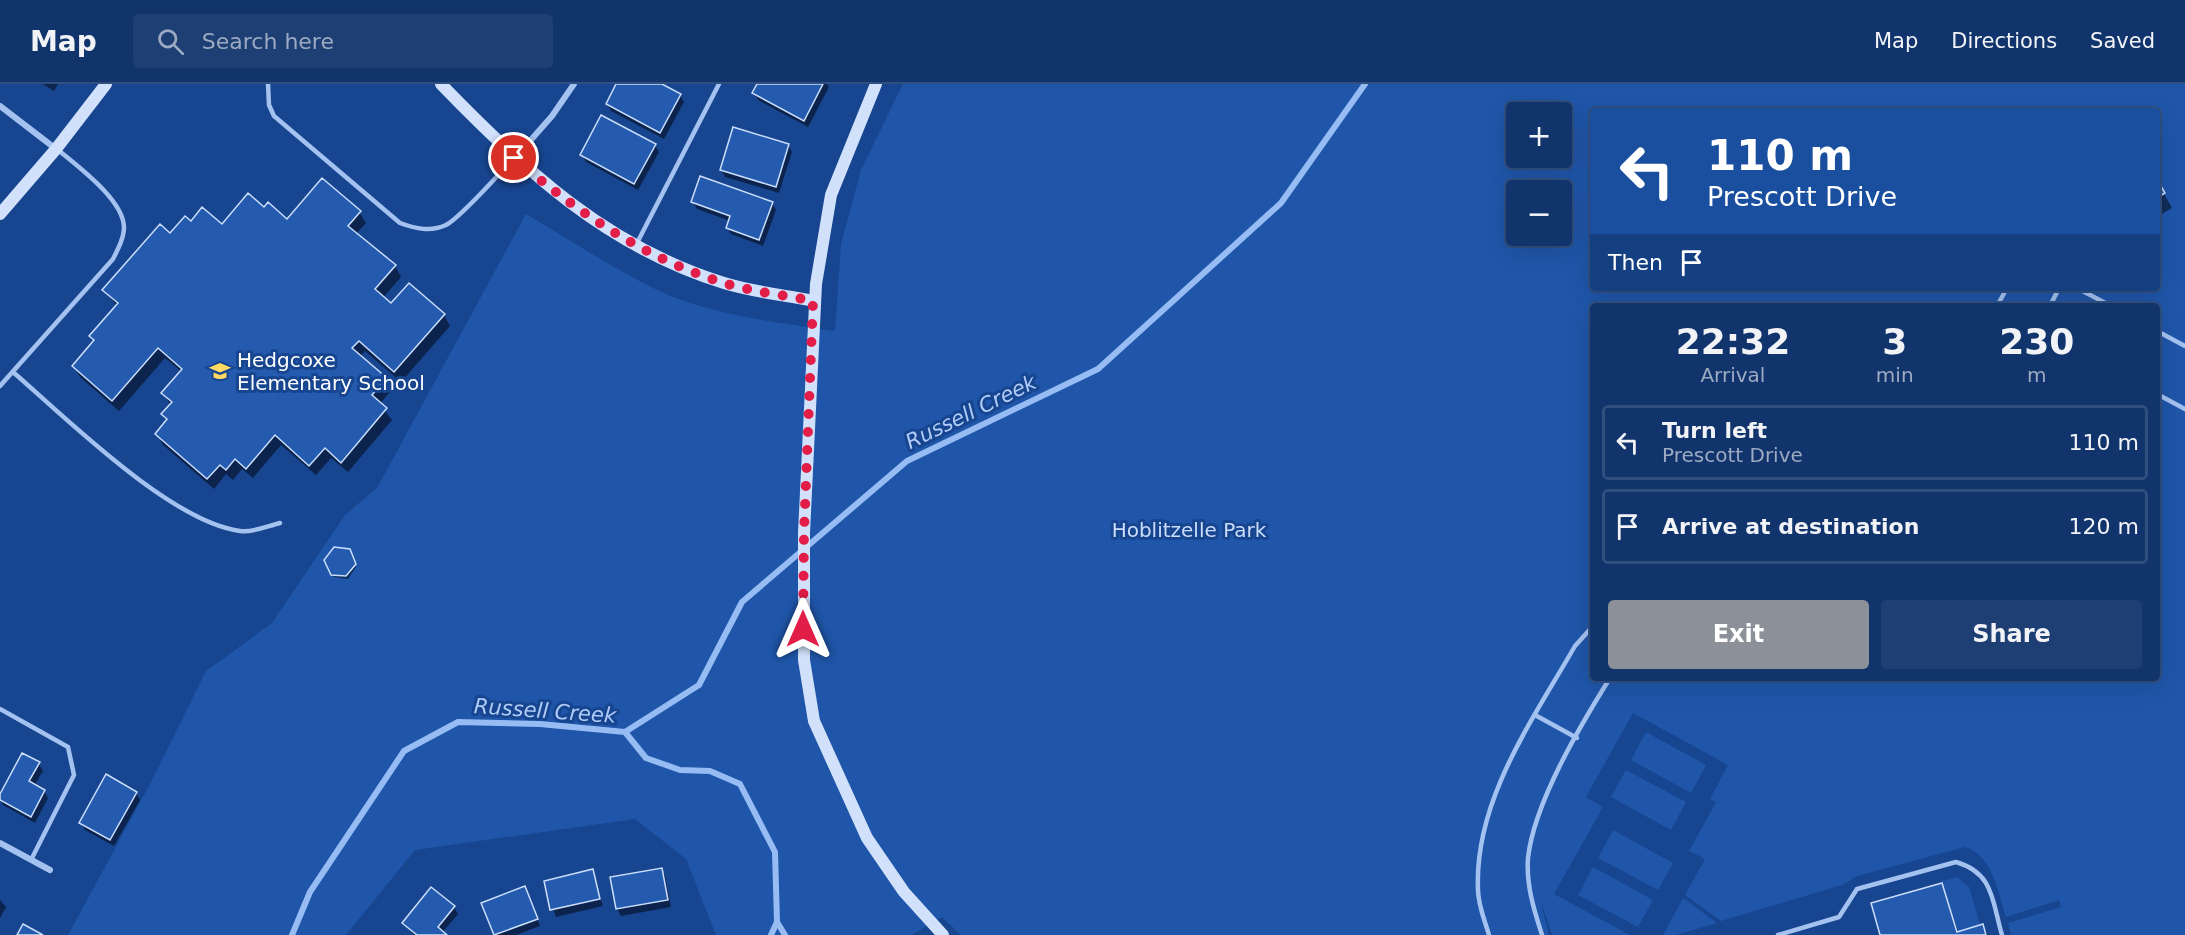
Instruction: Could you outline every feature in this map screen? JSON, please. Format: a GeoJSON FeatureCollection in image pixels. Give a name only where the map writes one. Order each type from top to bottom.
{"type":"FeatureCollection","features":[{"type":"Feature","properties":{"kind":"street"},"geometry":{"type":"LineString","coordinates":[[0,214],[56,149],[106,84]]}},
{"type":"Feature","properties":{"kind":"street"},"geometry":{"type":"LineString","coordinates":[[441,84],[514,158],[565,201],[636,245],[665,261],[725,284],[813,301]]}},
{"type":"Feature","properties":{"kind":"street"},"geometry":{"type":"LineString","coordinates":[[514,158],[552,116],[574,84]]}},
{"type":"Feature","properties":{"kind":"street"},"geometry":{"type":"LineString","coordinates":[[876,84],[831,195],[813,301],[804,533],[804,646],[814,721],[867,838],[904,892],[943,935]]}},
{"type":"Feature","properties":{"kind":"street"},"geometry":{"type":"LineString","coordinates":[[0,106],[56,149]]}},
{"type":"Feature","properties":{"kind":"street"},"geometry":{"type":"LineString","coordinates":[[0,843],[50,870]]}},
{"type":"Feature","properties":{"kind":"lane"},"geometry":{"type":"LineString","coordinates":[[268,84],[269,105],[274,116],[400,223],[416,230],[433,229],[448,224],[514,158]]}},
{"type":"Feature","properties":{"kind":"lane"},"geometry":{"type":"LineString","coordinates":[[636,245],[719,84]]}},
{"type":"Feature","properties":{"kind":"lane"},"geometry":{"type":"LineString","coordinates":[[0,386],[113,259],[121,243],[124,227],[118,211],[90,177],[56,149]]}},
{"type":"Feature","properties":{"kind":"lane"},"geometry":{"type":"LineString","coordinates":[[2083,291],[2105,303]]}},
{"type":"Feature","properties":{"kind":"lane"},"geometry":{"type":"LineString","coordinates":[[2160,333],[2185,346]]}},
{"type":"Feature","properties":{"kind":"lane"},"geometry":{"type":"LineString","coordinates":[[13,372],[146,484],[213,525],[242,532],[280,523]]}},
{"type":"Feature","properties":{"kind":"lane"},"geometry":{"type":"LineString","coordinates":[[2160,396],[2185,410]]}},
{"type":"Feature","properties":{"kind":"lane"},"geometry":{"type":"LineString","coordinates":[[1489,935],[1478,893],[1478,852],[1494,795],[1535,715],[1575,646],[1590,629]]}},
{"type":"Feature","properties":{"kind":"lane"},"geometry":{"type":"LineString","coordinates":[[1542,935],[1530,896],[1528,860],[1534,825],[1549,789],[1608,681]]}},
{"type":"Feature","properties":{"kind":"lane"},"geometry":{"type":"LineString","coordinates":[[0,709],[68,747],[74,775],[32,860]]}},
{"type":"Feature","properties":{"kind":"lane"},"geometry":{"type":"LineString","coordinates":[[1535,715],[1577,738]]}},
{"type":"Feature","properties":{"kind":"lane"},"geometry":{"type":"LineString","coordinates":[[1778,935],[1839,917],[1857,889],[1956,862],[1972,867],[1982,875],[2002,935]]}},
{"type":"Feature","properties":{"kind":"green space","name":"Hoblitzelle Park"},"geometry":{"type":"Polygon","coordinates":[[[903,84],[2185,84],[2185,935],[2011,935],[2008,923],[2061,907],[2059,900],[2006,917],[1997,886],[1988,867],[1982,858],[1965,847],[1857,876],[1842,885],[1721,921],[1685,895],[1705,859],[1689,851],[1716,802],[1710,799],[1728,765],[1633,713],[1586,797],[1603,807],[1554,894],[1630,935],[1552,935],[1540,900],[1549,935],[961,935],[942,917],[912,935],[716,935],[686,859],[635,819],[415,850],[346,935],[68,935],[151,782],[206,671],[272,623],[345,515],[377,488],[526,214],[620,271],[674,297],[742,316],[835,331],[841,244],[861,170],[903,84]]]}},
{"type":"Feature","properties":{"kind":"green space"},"geometry":{"type":"Polygon","coordinates":[[[1646,732],[1706,765],[1691,793],[1631,760],[1646,732]]]}},
{"type":"Feature","properties":{"kind":"green space"},"geometry":{"type":"Polygon","coordinates":[[[1626,770],[1686,802],[1671,830],[1611,797],[1626,770]]]}},
{"type":"Feature","properties":{"kind":"green space"},"geometry":{"type":"Polygon","coordinates":[[[1613,830],[1673,863],[1658,890],[1598,858],[1613,830]]]}},
{"type":"Feature","properties":{"kind":"green space"},"geometry":{"type":"Polygon","coordinates":[[[1593,867],[1653,900],[1638,927],[1578,895],[1593,867]]]}},
{"type":"Feature","properties":{"kind":"green space"},"geometry":{"type":"Polygon","coordinates":[[[1957,877],[1969,887],[1980,924],[1957,932],[1941,881],[1957,877]]]}},
{"type":"Feature","properties":{"kind":"green space"},"geometry":{"type":"Polygon","coordinates":[[[1683,898],[1717,923],[1676,935],[1663,935],[1683,898]]]}},
{"type":"Feature","properties":{"kind":"building"},"geometry":{"type":"Polygon","coordinates":[[[616,84],[662,84],[681,94],[660,133],[606,104],[616,84]]]}},
{"type":"Feature","properties":{"kind":"building"},"geometry":{"type":"Polygon","coordinates":[[[757,84],[823,84],[804,121],[752,93],[757,84]]]}},
{"type":"Feature","properties":{"kind":"building"},"geometry":{"type":"Polygon","coordinates":[[[601,115],[656,144],[634,184],[580,155],[601,115]]]}},
{"type":"Feature","properties":{"kind":"building"},"geometry":{"type":"Polygon","coordinates":[[[733,127],[789,144],[776,187],[720,170],[733,127]]]}},
{"type":"Feature","properties":{"kind":"building"},"geometry":{"type":"Polygon","coordinates":[[[700,176],[773,202],[759,240],[726,228],[730,216],[691,202],[700,176]]]}},
{"type":"Feature","properties":{"kind":"building"},"geometry":{"type":"Polygon","coordinates":[[[322,178],[361,211],[348,226],[396,265],[375,289],[391,303],[409,283],[445,314],[394,372],[359,341],[352,348],[387,378],[372,395],[387,408],[341,463],[325,448],[309,466],[275,435],[246,469],[235,459],[226,470],[220,465],[207,479],[155,434],[167,419],[161,414],[172,402],[161,393],[182,369],[158,348],[112,401],[72,366],[94,340],[89,336],[118,303],[102,290],[160,224],[170,233],[185,216],[191,221],[202,207],[222,224],[248,193],[264,207],[268,202],[287,219],[322,178]]]}},
{"type":"Feature","properties":{"kind":"building"},"geometry":{"type":"Polygon","coordinates":[[[2160,184],[2165,193],[2160,196],[2160,184]]]}},
{"type":"Feature","properties":{"kind":"building"},"geometry":{"type":"Polygon","coordinates":[[[334,547],[350,549],[356,564],[346,576],[331,575],[324,560],[334,547]]]}},
{"type":"Feature","properties":{"kind":"building"},"geometry":{"type":"Polygon","coordinates":[[[22,753],[40,762],[29,781],[45,790],[31,817],[0,800],[0,794],[22,753]]]}},
{"type":"Feature","properties":{"kind":"building"},"geometry":{"type":"Polygon","coordinates":[[[106,774],[137,792],[110,840],[79,823],[106,774]]]}},
{"type":"Feature","properties":{"kind":"building"},"geometry":{"type":"Polygon","coordinates":[[[662,868],[668,900],[616,909],[610,877],[662,868]]]}},
{"type":"Feature","properties":{"kind":"building"},"geometry":{"type":"Polygon","coordinates":[[[593,869],[600,899],[550,910],[544,881],[593,869]]]}},
{"type":"Feature","properties":{"kind":"building"},"geometry":{"type":"Polygon","coordinates":[[[1942,883],[1957,932],[1983,924],[1986,935],[1880,935],[1871,903],[1942,883]]]}},
{"type":"Feature","properties":{"kind":"building"},"geometry":{"type":"Polygon","coordinates":[[[525,886],[538,919],[494,935],[481,903],[525,886]]]}},
{"type":"Feature","properties":{"kind":"building"},"geometry":{"type":"Polygon","coordinates":[[[431,887],[455,906],[438,927],[447,935],[417,935],[402,923],[431,887]]]}},
{"type":"Feature","properties":{"kind":"building"},"geometry":{"type":"Polygon","coordinates":[[[23,924],[43,935],[17,935],[23,924]]]}},
{"type":"Feature","properties":{"kind":"waterway","name":"Russell Creek"},"geometry":{"type":"LineString","coordinates":[[292,935],[310,892],[404,751],[458,722],[540,724],[625,732],[699,685],[742,602],[907,461],[1098,369],[1281,203],[1365,84]]}},
{"type":"Feature","properties":{"kind":"waterway"},"geometry":{"type":"LineString","coordinates":[[625,732],[646,758],[680,770],[710,771],[740,784],[775,852],[777,922],[771,935]]}},
{"type":"Feature","properties":{"kind":"waterway"},"geometry":{"type":"LineString","coordinates":[[777,922],[785,935]]}},
{"type":"Feature","properties":{"kind":"place","name":"Hedgcoxe Elementary School"},"geometry":{"type":"Point","coordinates":[220,371]}},
{"type":"Feature","properties":{"kind":"route"},"geometry":{"type":"LineString","coordinates":[[514,158],[565,201],[616,235],[665,261],[725,284],[813,301],[804,533],[803,629]]}}]}
